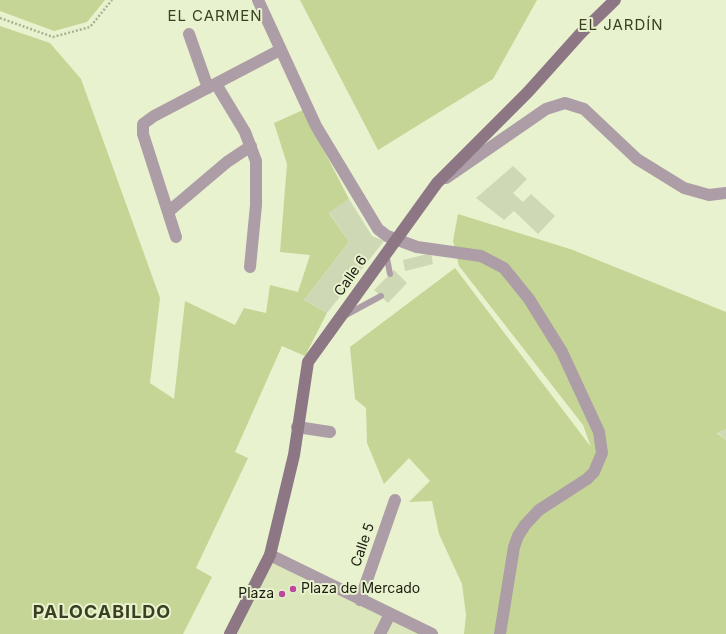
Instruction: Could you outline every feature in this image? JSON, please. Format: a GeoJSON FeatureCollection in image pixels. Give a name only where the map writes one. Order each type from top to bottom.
{"type":"FeatureCollection","features":[{"type":"Feature","properties":{"kind":"street"},"geometry":{"type":"LineString","coordinates":[[258,0],[316,126],[373,222],[382,233],[416,247],[481,256],[504,268],[529,299],[562,352],[602,441],[602,453],[594,472],[587,479],[540,510],[518,536],[514,547],[500,634]]}},
{"type":"Feature","properties":{"kind":"street","name":"Calle 6"},"geometry":{"type":"LineString","coordinates":[[230,634],[270,555],[294,455],[308,362],[395,239],[437,183],[528,92],[581,32],[615,0]]}},
{"type":"Feature","properties":{"kind":"street"},"geometry":{"type":"LineString","coordinates":[[189,34],[212,86],[245,132],[251,146],[257,172],[250,267]]}},
{"type":"Feature","properties":{"kind":"street"},"geometry":{"type":"LineString","coordinates":[[176,237],[143,134],[143,124],[154,116],[280,50]]}},
{"type":"Feature","properties":{"kind":"street"},"geometry":{"type":"LineString","coordinates":[[437,183],[546,109],[565,103],[584,109],[637,159],[684,188],[709,195],[726,193]]}},
{"type":"Feature","properties":{"kind":"street"},"geometry":{"type":"LineString","coordinates":[[168,212],[227,162],[251,146]]}},
{"type":"Feature","properties":{"kind":"street"},"geometry":{"type":"LineString","coordinates":[[297,428],[330,432]]}},
{"type":"Feature","properties":{"kind":"street","name":"Calle 5"},"geometry":{"type":"LineString","coordinates":[[360,600],[395,500]]}},
{"type":"Feature","properties":{"kind":"street"},"geometry":{"type":"LineString","coordinates":[[270,555],[432,634]]}},
{"type":"Feature","properties":{"kind":"street"},"geometry":{"type":"LineString","coordinates":[[380,634],[390,614]]}},
{"type":"Feature","properties":{"kind":"lane"},"geometry":{"type":"LineString","coordinates":[[386,252],[390,274]]}},
{"type":"Feature","properties":{"kind":"lane"},"geometry":{"type":"LineString","coordinates":[[340,317],[381,296]]}},
{"type":"Feature","properties":{"kind":"path"},"geometry":{"type":"LineString","coordinates":[[0,18],[53,37],[90,27],[112,0]]}},
{"type":"Feature","properties":{"kind":"shaded area"},"geometry":{"type":"Polygon","coordinates":[[[0,0],[105,0],[87,22],[54,31],[0,11],[0,0]]]}},
{"type":"Feature","properties":{"kind":"shaded area"},"geometry":{"type":"Polygon","coordinates":[[[300,0],[537,0],[493,79],[378,150],[300,0]]]}},
{"type":"Feature","properties":{"kind":"shaded area"},"geometry":{"type":"Polygon","coordinates":[[[0,26],[50,43],[81,79],[160,298],[150,383],[174,399],[185,301],[235,325],[244,308],[266,313],[270,285],[298,292],[310,255],[280,252],[287,164],[274,123],[303,110],[349,199],[329,213],[349,242],[304,300],[327,313],[305,356],[282,346],[235,452],[248,458],[196,568],[212,577],[183,634],[0,634],[0,26]]]}},
{"type":"Feature","properties":{"kind":"shaded area"},"geometry":{"type":"Polygon","coordinates":[[[458,214],[573,250],[726,312],[726,429],[717,433],[726,440],[726,634],[464,634],[466,615],[462,584],[439,534],[432,501],[409,502],[430,481],[409,458],[384,484],[367,443],[366,408],[355,399],[350,347],[455,268],[591,447],[583,425],[459,266],[453,241],[458,214]]]}},
{"type":"Feature","properties":{"kind":"shaded area","name":"Plaza de Mercado"},"geometry":{"type":"Polygon","coordinates":[[[272,562],[384,616],[375,634],[237,634],[272,562]]]}},
{"type":"Feature","properties":{"kind":"shaded area"},"geometry":{"type":"Polygon","coordinates":[[[391,618],[424,634],[384,634],[391,618]]]}},
{"type":"Feature","properties":{"kind":"building"},"geometry":{"type":"Polygon","coordinates":[[[513,166],[527,179],[513,193],[523,202],[531,194],[555,216],[538,234],[514,211],[504,220],[476,198],[513,166]]]}},
{"type":"Feature","properties":{"kind":"building"},"geometry":{"type":"Polygon","coordinates":[[[349,199],[372,236],[384,241],[327,313],[304,300],[349,242],[329,212],[349,199]]]}},
{"type":"Feature","properties":{"kind":"building"},"geometry":{"type":"Polygon","coordinates":[[[431,253],[433,264],[405,271],[403,260],[431,253]]]}},
{"type":"Feature","properties":{"kind":"building"},"geometry":{"type":"Polygon","coordinates":[[[394,270],[407,283],[388,303],[374,290],[394,270]]]}},
{"type":"Feature","properties":{"kind":"building"},"geometry":{"type":"Polygon","coordinates":[[[726,429],[726,440],[717,432],[726,429]]]}},
{"type":"Feature","properties":{"kind":"place","name":"Plaza de Mercado"},"geometry":{"type":"Point","coordinates":[293,589]}},
{"type":"Feature","properties":{"kind":"place","name":"Plaza"},"geometry":{"type":"Point","coordinates":[282,594]}},
{"type":"Feature","properties":{"kind":"district","name":"EL CARMEN"},"geometry":{"type":"Point","coordinates":[215,16]}},
{"type":"Feature","properties":{"kind":"district","name":"EL JARDÍN"},"geometry":{"type":"Point","coordinates":[621,25]}},
{"type":"Feature","properties":{"kind":"district","name":"PALOCABILDO"},"geometry":{"type":"Point","coordinates":[102,613]}}]}
